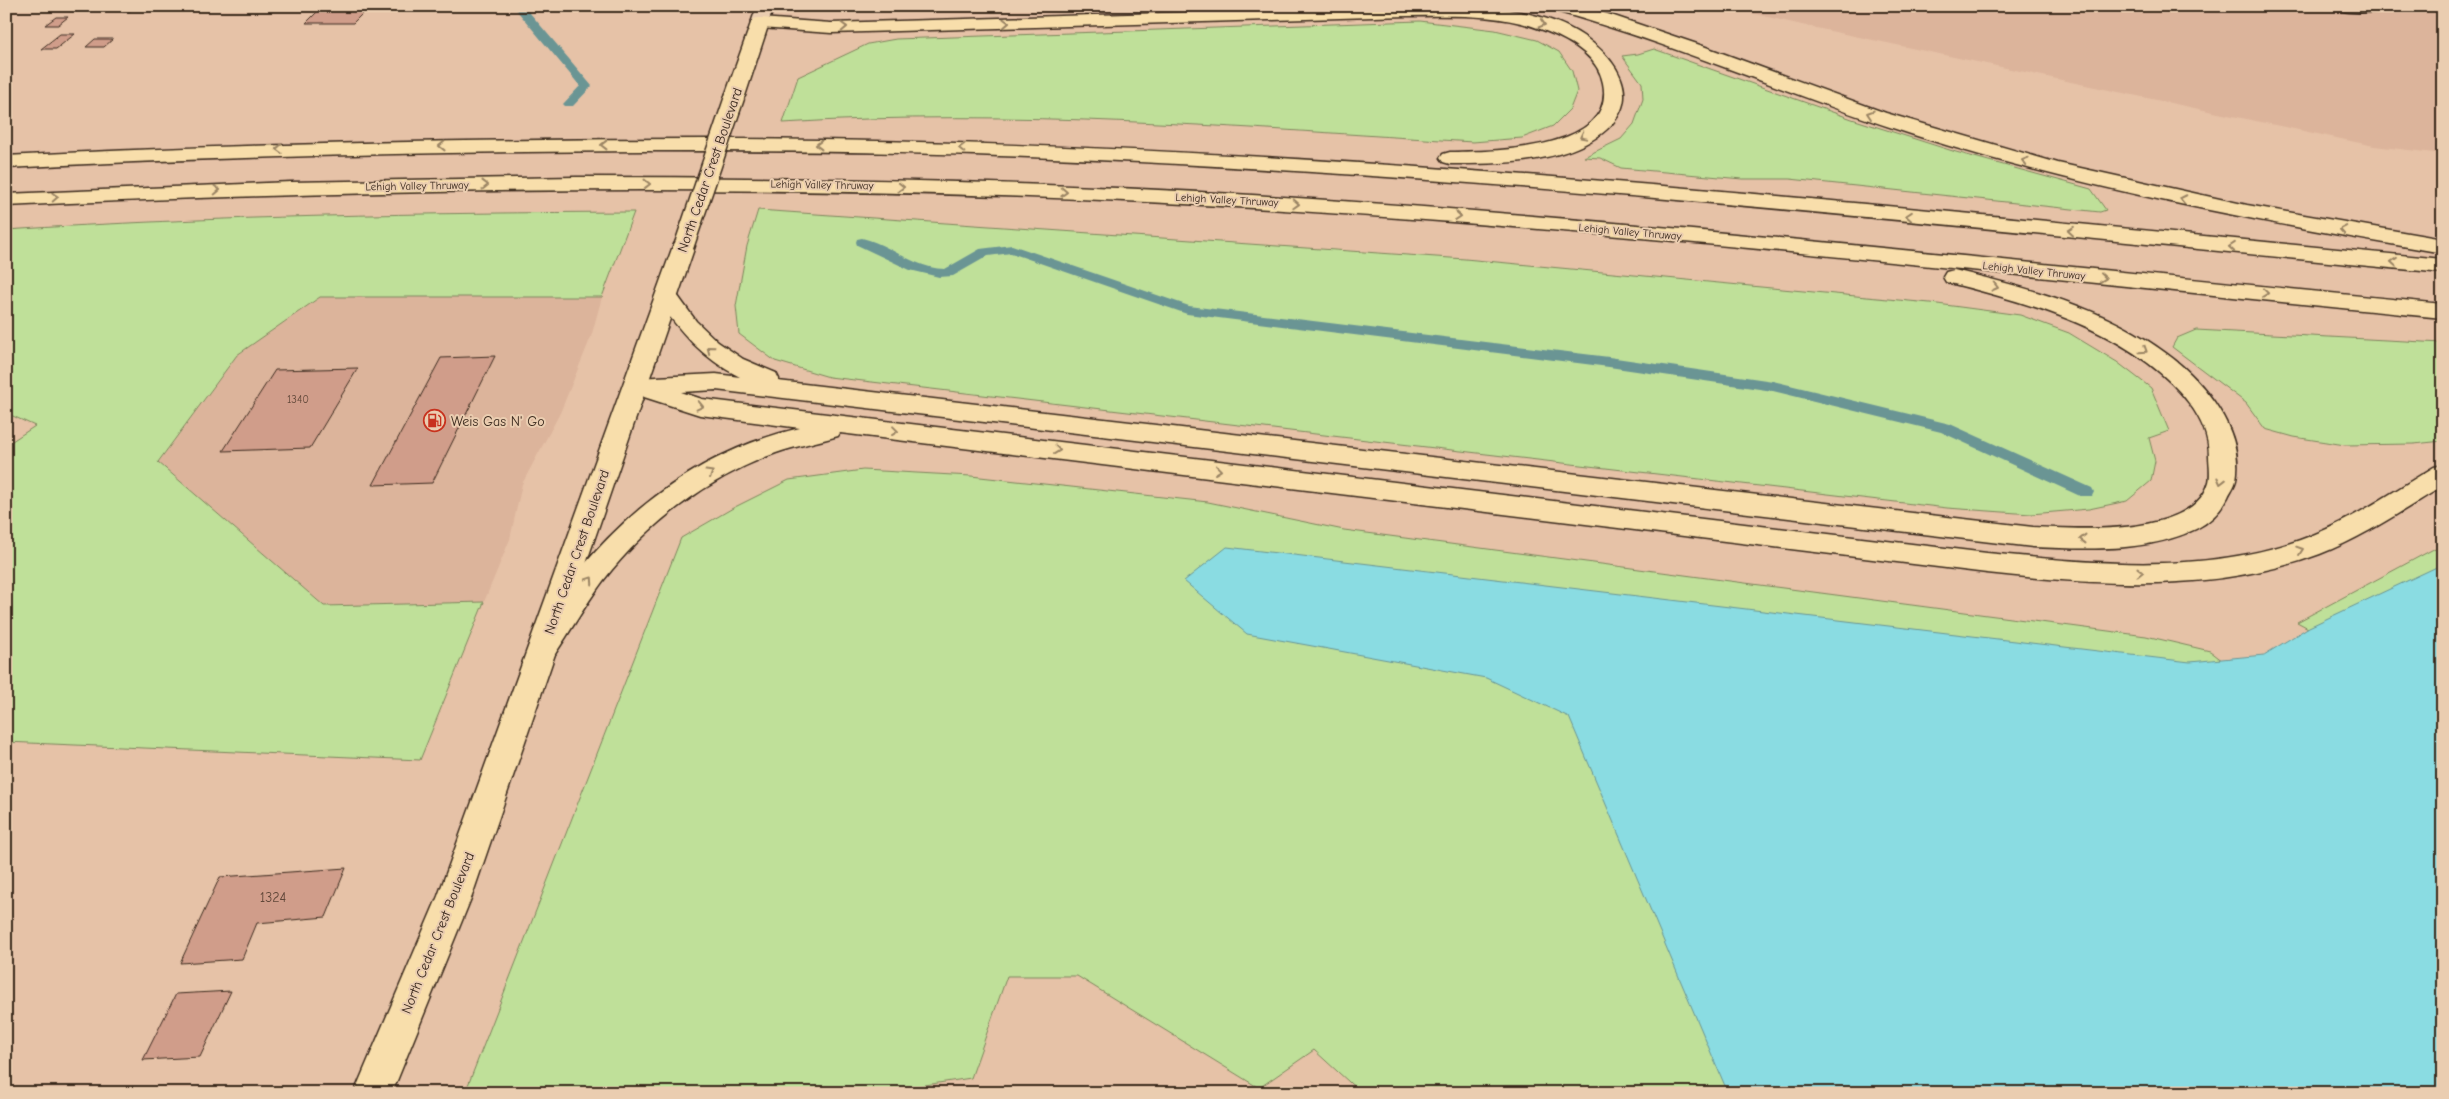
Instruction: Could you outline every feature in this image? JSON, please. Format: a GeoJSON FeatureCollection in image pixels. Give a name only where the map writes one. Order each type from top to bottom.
{"type":"FeatureCollection","features":[{"type":"Feature","properties":{"kind":"main road"},"geometry":{"type":"LineString","coordinates":[[1007,6],[1056,8]]}},
{"type":"Feature","properties":{"kind":"main road"},"geometry":{"type":"LineString","coordinates":[[763,15],[1100,6]]}},
{"type":"Feature","properties":{"kind":"main road"},"geometry":{"type":"LineString","coordinates":[[1558,6],[1654,36],[1873,115],[2026,161],[2222,207],[2443,246]]}},
{"type":"Feature","properties":{"kind":"main road"},"geometry":{"type":"LineString","coordinates":[[6,162],[278,149],[428,146],[724,145],[1011,150],[1317,148],[1441,157],[1493,158],[1546,150],[1581,138],[1595,129],[1605,119],[1611,108],[1614,95],[1613,82],[1602,60],[1566,33],[1517,18],[1458,11],[1397,11],[831,28],[763,15]]}},
{"type":"Feature","properties":{"kind":"main road","name":"North Cedar Crest Boulevard"},"geometry":{"type":"LineString","coordinates":[[373,1093],[455,896],[636,386],[763,15]]}},
{"type":"Feature","properties":{"kind":"main road"},"geometry":{"type":"LineString","coordinates":[[1011,150],[1458,175],[2443,266]]}},
{"type":"Feature","properties":{"kind":"main road","name":"Lehigh Valley Thruway"},"geometry":{"type":"LineString","coordinates":[[6,200],[247,189],[546,184],[833,185],[999,189],[1303,205],[1456,216],[2443,311]]}},
{"type":"Feature","properties":{"kind":"main road"},"geometry":{"type":"LineString","coordinates":[[636,386],[716,382],[2033,537],[2106,539],[2136,537],[2162,531],[2204,512],[2216,498],[2223,479],[2225,459],[2220,437],[2211,417],[2197,396],[2179,377],[2156,358],[2105,326],[2045,302],[2003,289],[1863,254]]}},
{"type":"Feature","properties":{"kind":"main road"},"geometry":{"type":"LineString","coordinates":[[667,297],[695,336],[718,355],[738,368],[801,392]]}},
{"type":"Feature","properties":{"kind":"main road"},"geometry":{"type":"LineString","coordinates":[[636,386],[700,407],[1977,562],[2093,572],[2214,568],[2281,557],[2339,533],[2443,474]]}},
{"type":"Feature","properties":{"kind":"main road"},"geometry":{"type":"LineString","coordinates":[[543,649],[601,564],[628,535],[688,486],[720,468],[786,440],[854,426]]}},
{"type":"Feature","properties":{"kind":"lane"},"geometry":{"type":"LineString","coordinates":[[2341,6],[2382,6]]}},
{"type":"Feature","properties":{"kind":"shaded area"},"geometry":{"type":"Polygon","coordinates":[[[1721,6],[2443,6],[2443,154],[2374,146],[1802,25],[1721,6]]]}},
{"type":"Feature","properties":{"kind":"shaded area"},"geometry":{"type":"Polygon","coordinates":[[[320,297],[602,297],[591,337],[560,413],[522,484],[510,539],[484,602],[324,606],[158,463],[237,355],[320,297]]]}},
{"type":"Feature","properties":{"kind":"green space"},"geometry":{"type":"Polygon","coordinates":[[[1420,21],[1495,30],[1537,40],[1559,52],[1572,71],[1577,91],[1570,109],[1553,126],[1522,138],[1473,142],[1214,126],[1042,119],[869,119],[783,123],[798,77],[868,44],[896,39],[1420,21]]]}},
{"type":"Feature","properties":{"kind":"green space"},"geometry":{"type":"Polygon","coordinates":[[[1654,49],[1852,119],[1956,152],[2091,189],[2106,210],[2100,212],[1790,179],[1742,179],[1621,168],[1600,158],[1584,157],[1621,139],[1634,124],[1643,99],[1642,83],[1622,56],[1654,49]]]}},
{"type":"Feature","properties":{"kind":"green space"},"geometry":{"type":"Polygon","coordinates":[[[758,210],[1465,259],[1930,303],[2020,315],[2069,333],[2117,362],[2151,388],[2169,431],[2149,438],[2155,461],[2151,481],[2127,501],[2089,509],[2031,514],[1947,508],[829,377],[775,361],[739,334],[736,306],[747,246],[758,210]]]}},
{"type":"Feature","properties":{"kind":"green space"},"geometry":{"type":"Polygon","coordinates":[[[634,212],[602,297],[320,297],[237,355],[158,462],[324,606],[484,602],[420,760],[6,742],[6,445],[35,426],[6,413],[6,230],[163,221],[320,216],[634,212]]]}},
{"type":"Feature","properties":{"kind":"green space"},"geometry":{"type":"Polygon","coordinates":[[[2196,330],[2443,343],[2443,441],[2414,444],[2345,445],[2294,437],[2265,429],[2246,403],[2172,347],[2177,338],[2196,330]]]}},
{"type":"Feature","properties":{"kind":"green space"},"geometry":{"type":"Polygon","coordinates":[[[863,470],[971,476],[1208,502],[1344,530],[2146,636],[2210,651],[2245,678],[2443,1093],[1361,1093],[1314,1050],[1259,1088],[1077,976],[1007,976],[971,1078],[873,1093],[465,1093],[681,538],[733,508],[789,480],[863,470]]]}},
{"type":"Feature","properties":{"kind":"green space"},"geometry":{"type":"Polygon","coordinates":[[[2443,544],[2443,700],[2297,622],[2443,544]]]}},
{"type":"Feature","properties":{"kind":"water"},"geometry":{"type":"Polygon","coordinates":[[[1227,547],[2190,662],[2264,655],[2309,627],[2443,564],[2443,1093],[1728,1093],[1569,717],[1486,678],[1247,634],[1184,581],[1227,547]]]}},
{"type":"Feature","properties":{"kind":"building"},"geometry":{"type":"Polygon","coordinates":[[[105,6],[136,6],[130,11],[100,10],[105,6]]]}},
{"type":"Feature","properties":{"kind":"building"},"geometry":{"type":"Polygon","coordinates":[[[323,6],[370,6],[353,23],[306,23],[323,6]]]}},
{"type":"Feature","properties":{"kind":"building"},"geometry":{"type":"Polygon","coordinates":[[[56,17],[68,17],[58,25],[45,25],[56,17]]]}},
{"type":"Feature","properties":{"kind":"building"},"geometry":{"type":"Polygon","coordinates":[[[60,34],[75,34],[56,49],[41,49],[60,34]]]}},
{"type":"Feature","properties":{"kind":"building"},"geometry":{"type":"Polygon","coordinates":[[[95,39],[113,39],[104,47],[86,47],[95,39]]]}},
{"type":"Feature","properties":{"kind":"building","name":"Weis Gas N' Go"},"geometry":{"type":"Polygon","coordinates":[[[495,356],[432,483],[373,485],[441,358],[495,356]]]}},
{"type":"Feature","properties":{"kind":"building"},"geometry":{"type":"Polygon","coordinates":[[[358,368],[310,448],[223,451],[275,370],[358,368]]]}},
{"type":"Feature","properties":{"kind":"building"},"geometry":{"type":"Polygon","coordinates":[[[346,868],[326,917],[257,923],[242,959],[180,963],[220,877],[346,868]]]}},
{"type":"Feature","properties":{"kind":"building"},"geometry":{"type":"Polygon","coordinates":[[[231,991],[200,1057],[143,1060],[176,994],[231,991]]]}},
{"type":"Feature","properties":{"kind":"waterway"},"geometry":{"type":"LineString","coordinates":[[518,6],[586,86],[569,104]]}},
{"type":"Feature","properties":{"kind":"waterway"},"geometry":{"type":"LineString","coordinates":[[862,242],[915,267],[939,273],[948,273],[985,252],[1012,249],[1187,310],[1609,362],[1773,386],[1945,428],[2086,492]]}},
{"type":"Feature","properties":{"kind":"place","name":"Weis Gas N' Go"},"geometry":{"type":"Point","coordinates":[435,421]}}]}
